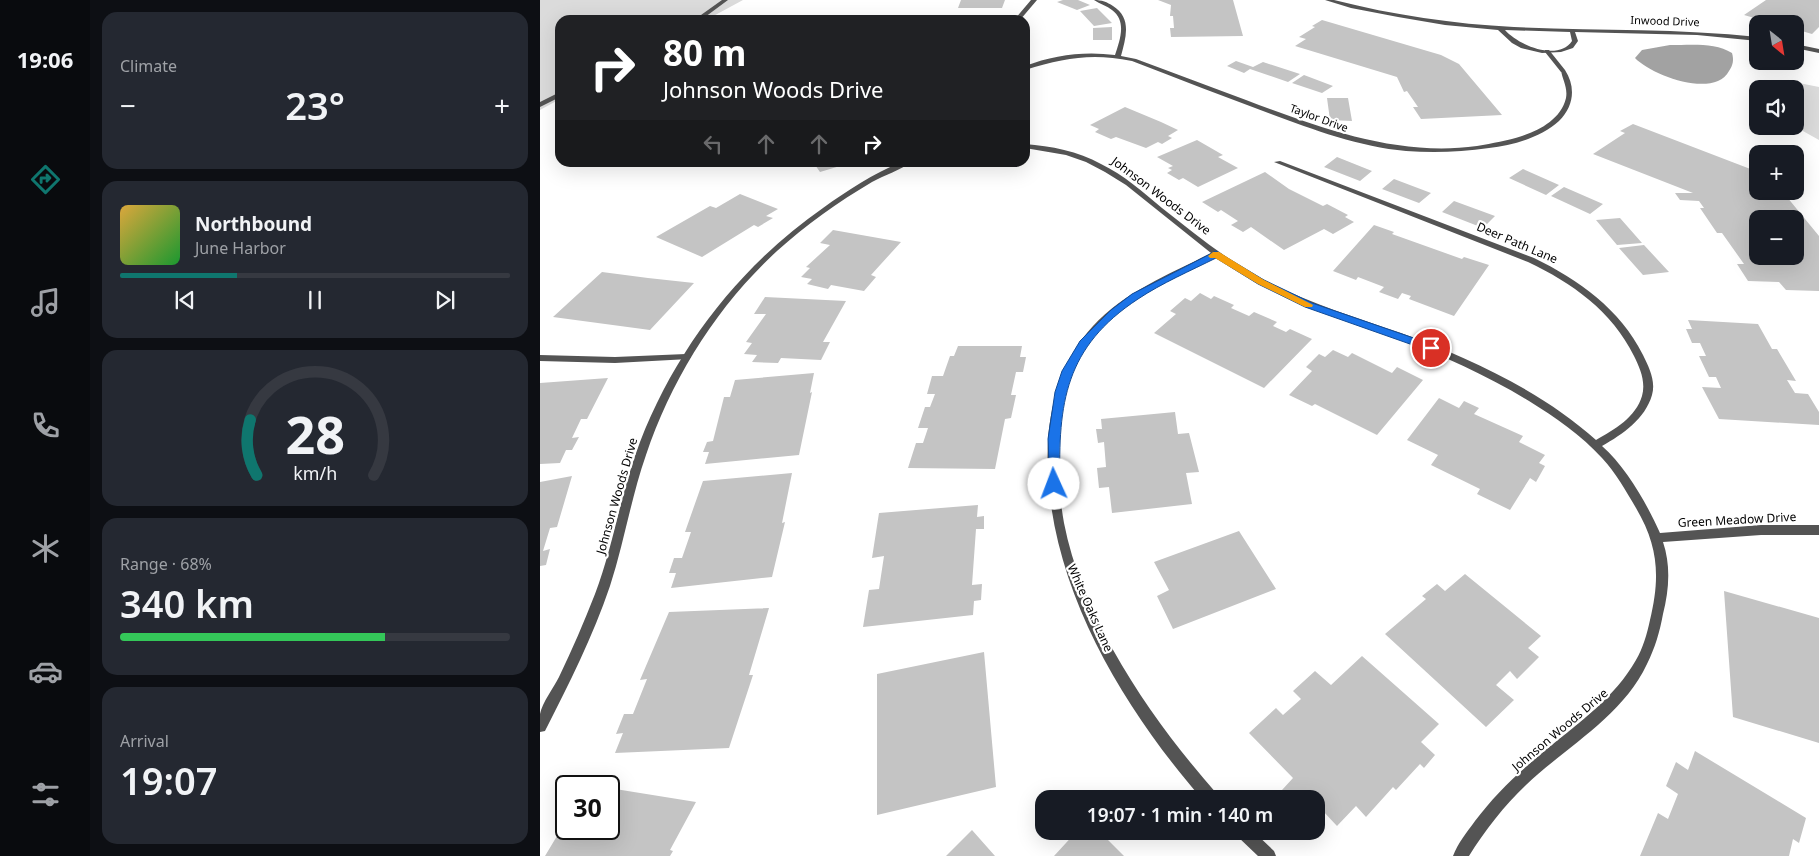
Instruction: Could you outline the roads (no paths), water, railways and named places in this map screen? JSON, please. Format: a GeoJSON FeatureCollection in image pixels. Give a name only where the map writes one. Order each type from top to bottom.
{"type":"FeatureCollection","features":[{"type":"Feature","properties":{"kind":"street"},"geometry":{"type":"LineString","coordinates":[[704,15],[725,0]]}},
{"type":"Feature","properties":{"kind":"street"},"geometry":{"type":"LineString","coordinates":[[1021,15],[1034,0]]}},
{"type":"Feature","properties":{"kind":"street"},"geometry":{"type":"LineString","coordinates":[[1097,0],[1116,9],[1124,20],[1125,32],[1118,56]]}},
{"type":"Feature","properties":{"kind":"street","name":"Inwood Drive"},"geometry":{"type":"LineString","coordinates":[[1328,0],[1403,16],[1500,28],[1691,32],[1749,39]]}},
{"type":"Feature","properties":{"kind":"street"},"geometry":{"type":"LineString","coordinates":[[1500,28],[1515,44],[1529,49],[1547,51],[1571,47],[1575,41],[1572,30]]}},
{"type":"Feature","properties":{"kind":"street"},"geometry":{"type":"LineString","coordinates":[[1804,48],[1819,51]]}},
{"type":"Feature","properties":{"kind":"street","name":"Taylor Drive"},"geometry":{"type":"LineString","coordinates":[[1030,67],[1065,57],[1118,56],[1134,60],[1336,136],[1368,144],[1421,150],[1488,147],[1521,139],[1540,131],[1556,120],[1569,101],[1569,84],[1563,71],[1547,51]]}},
{"type":"Feature","properties":{"kind":"street"},"geometry":{"type":"LineString","coordinates":[[540,105],[555,97]]}},
{"type":"Feature","properties":{"kind":"street","name":"Johnson Woods Drive"},"geometry":{"type":"LineString","coordinates":[[1030,147],[1072,154],[1108,170],[1216,254],[1261,282],[1309,305],[1419,343],[1462,361],[1528,397],[1595,445],[1617,468],[1642,507],[1657,538],[1662,570],[1660,605],[1655,632],[1647,656],[1633,678],[1608,709],[1516,785],[1488,817],[1460,856]]}},
{"type":"Feature","properties":{"kind":"street","name":"Deer Path Lane"},"geometry":{"type":"LineString","coordinates":[[1278,162],[1538,263],[1568,280],[1602,306],[1620,325],[1635,346],[1644,366],[1648,387],[1647,396],[1635,417],[1624,427],[1595,445]]}},
{"type":"Feature","properties":{"kind":"street","name":"Johnson Woods Drive"},"geometry":{"type":"LineString","coordinates":[[540,726],[573,659],[600,597],[646,440],[659,407],[686,357],[728,296],[773,250],[806,222],[861,185],[899,167]]}},
{"type":"Feature","properties":{"kind":"street","name":"White Oaks Lane"},"geometry":{"type":"LineString","coordinates":[[1204,790],[1175,755],[1118,669],[1096,626],[1076,580],[1061,533],[1053,469],[1053,439],[1060,392],[1068,371],[1084,343],[1114,312],[1136,296],[1216,254]]}},
{"type":"Feature","properties":{"kind":"street"},"geometry":{"type":"LineString","coordinates":[[540,358],[606,360],[686,357]]}},
{"type":"Feature","properties":{"kind":"street","name":"Green Meadow Drive"},"geometry":{"type":"LineString","coordinates":[[1657,538],[1761,530],[1819,530]]}},
{"type":"Feature","properties":{"kind":"street"},"geometry":{"type":"LineString","coordinates":[[1252,840],[1269,856]]}}]}
